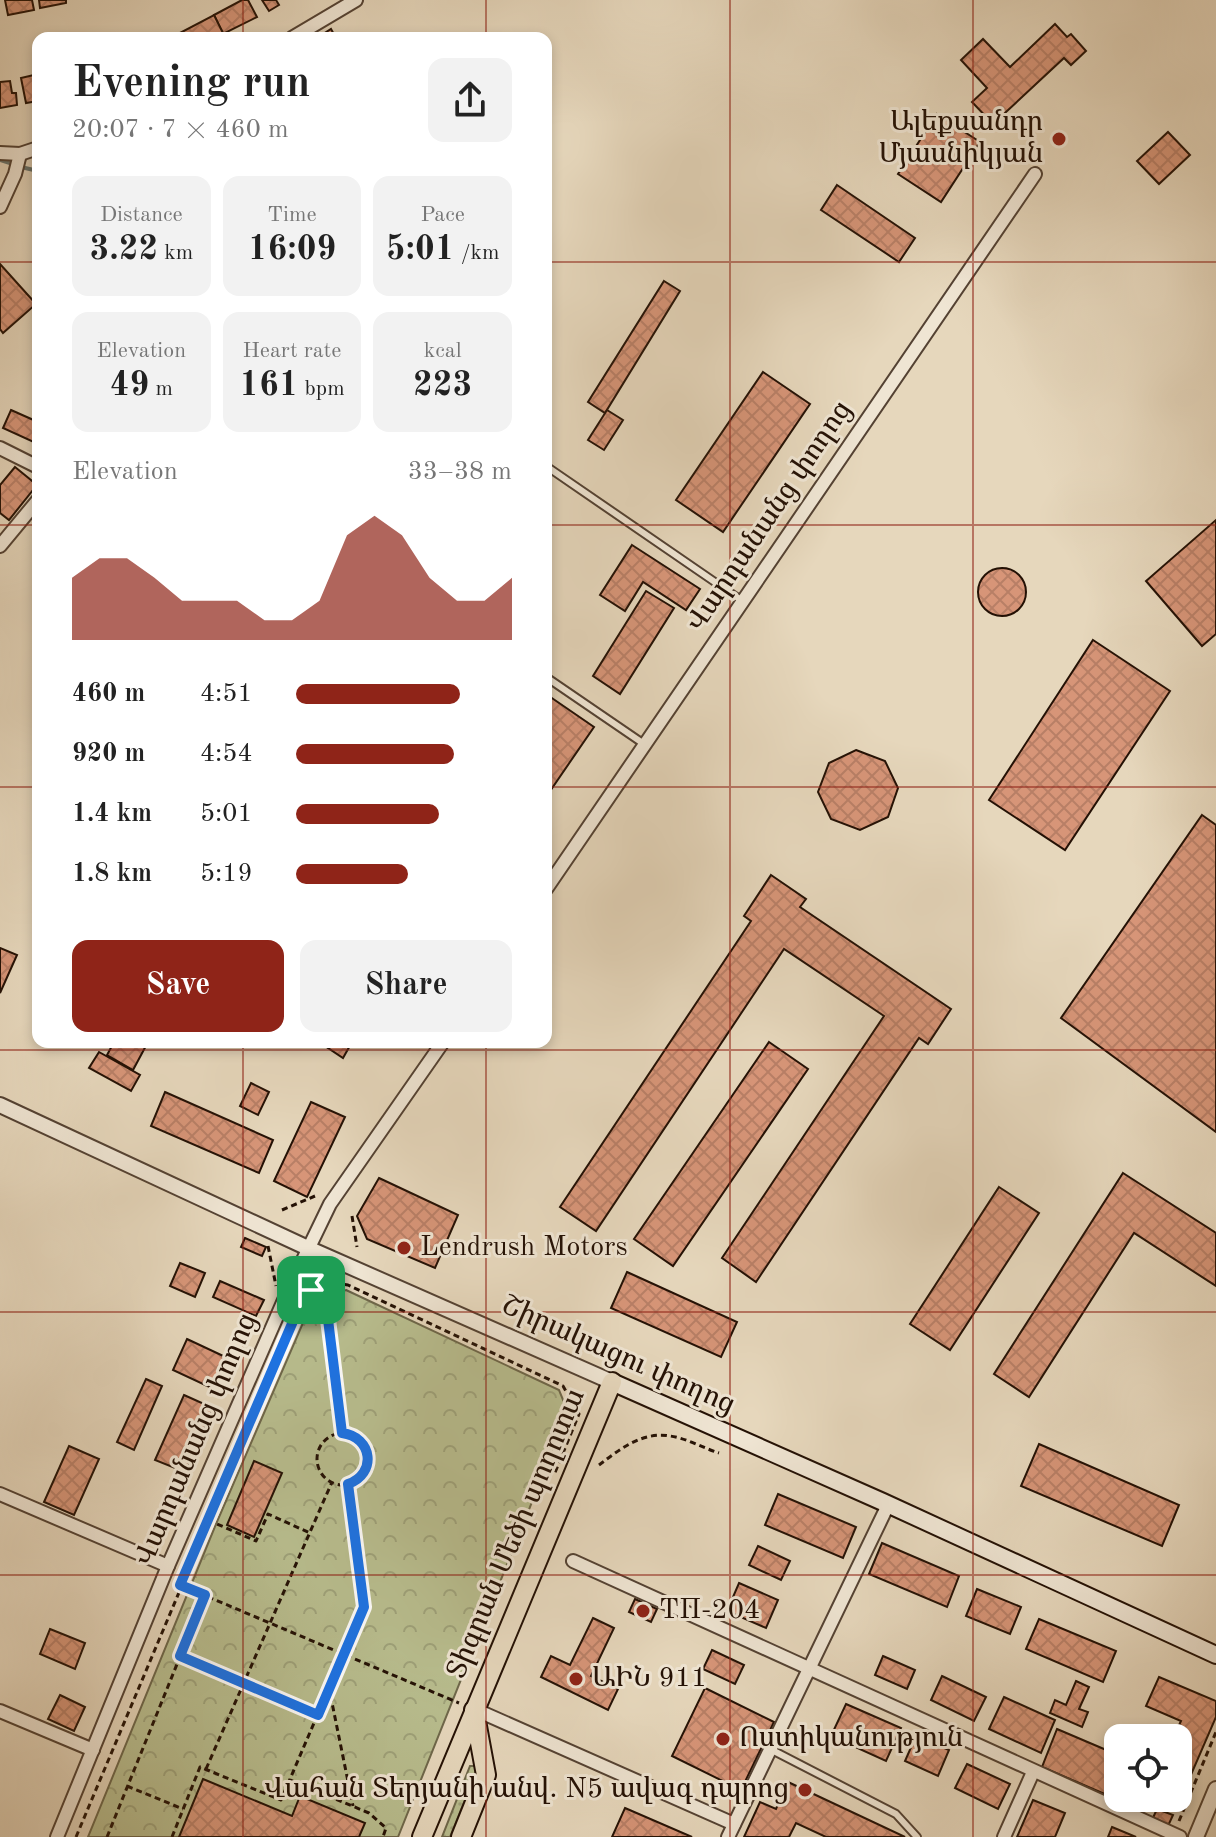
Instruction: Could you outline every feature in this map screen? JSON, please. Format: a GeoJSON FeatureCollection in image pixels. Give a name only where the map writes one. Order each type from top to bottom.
{"type":"FeatureCollection","features":[{"type":"Feature","properties":{"kind":"main road","name":"Շիրակացու փողոց"},"geometry":{"type":"LineString","coordinates":[[612,1382],[1216,1655]]}},
{"type":"Feature","properties":{"kind":"main road","name":"Տիգրան Մեծի պողոտա"},"geometry":{"type":"LineString","coordinates":[[422,1837],[466,1706],[612,1382]]}},
{"type":"Feature","properties":{"kind":"main road","name":"Տիգրան Մեծի պողոտա"},"geometry":{"type":"LineString","coordinates":[[461,1837],[486,1775],[466,1706]]}},
{"type":"Feature","properties":{"kind":"street"},"geometry":{"type":"LineString","coordinates":[[302,32],[356,0]]}},
{"type":"Feature","properties":{"kind":"street"},"geometry":{"type":"LineString","coordinates":[[0,153],[20,154],[32,150]]}},
{"type":"Feature","properties":{"kind":"street"},"geometry":{"type":"LineString","coordinates":[[0,207],[20,154]]}},
{"type":"Feature","properties":{"kind":"street","name":"Վարդանանց փողոց"},"geometry":{"type":"LineString","coordinates":[[552,880],[1035,174]]}},
{"type":"Feature","properties":{"kind":"street"},"geometry":{"type":"LineString","coordinates":[[0,448],[32,464]]}},
{"type":"Feature","properties":{"kind":"street"},"geometry":{"type":"LineString","coordinates":[[0,546],[32,507]]}},
{"type":"Feature","properties":{"kind":"street","name":"Վարդանանց փողոց"},"geometry":{"type":"LineString","coordinates":[[57,1837],[168,1566],[288,1291],[330,1204],[439,1048]]}},
{"type":"Feature","properties":{"kind":"street","name":"Շիրակացու փողոց"},"geometry":{"type":"LineString","coordinates":[[1,1108],[612,1382]]}},
{"type":"Feature","properties":{"kind":"street"},"geometry":{"type":"LineString","coordinates":[[0,1494],[168,1566]]}},
{"type":"Feature","properties":{"kind":"street"},"geometry":{"type":"LineString","coordinates":[[728,1837],[888,1505]]}},
{"type":"Feature","properties":{"kind":"street"},"geometry":{"type":"LineString","coordinates":[[573,1561],[1177,1836]]}},
{"type":"Feature","properties":{"kind":"street"},"geometry":{"type":"LineString","coordinates":[[466,1706],[734,1824]]}},
{"type":"Feature","properties":{"kind":"street"},"geometry":{"type":"LineString","coordinates":[[0,1711],[93,1750]]}},
{"type":"Feature","properties":{"kind":"street"},"geometry":{"type":"LineString","coordinates":[[1004,1837],[1033,1772]]}},
{"type":"Feature","properties":{"kind":"street"},"geometry":{"type":"LineString","coordinates":[[1196,1837],[1216,1789]]}},
{"type":"Feature","properties":{"kind":"lane"},"geometry":{"type":"LineString","coordinates":[[552,470],[741,600]]}},
{"type":"Feature","properties":{"kind":"lane"},"geometry":{"type":"LineString","coordinates":[[552,681],[644,744]]}},
{"type":"Feature","properties":{"kind":"lane"},"geometry":{"type":"LineString","coordinates":[[770,1749],[896,1814],[917,1837]]}},
{"type":"Feature","properties":{"kind":"path"},"geometry":{"type":"LineString","coordinates":[[282,1210],[315,1196]]}},
{"type":"Feature","properties":{"kind":"path"},"geometry":{"type":"LineString","coordinates":[[352,1216],[357,1247]]}},
{"type":"Feature","properties":{"kind":"path"},"geometry":{"type":"LineString","coordinates":[[268,1242],[276,1286]]}},
{"type":"Feature","properties":{"kind":"path"},"geometry":{"type":"LineString","coordinates":[[76,1837],[303,1298],[311,1290],[340,1283],[348,1285],[563,1386],[579,1414]]}},
{"type":"Feature","properties":{"kind":"path"},"geometry":{"type":"LineString","coordinates":[[324,1287],[342,1433]]}},
{"type":"Feature","properties":{"kind":"path"},"geometry":{"type":"LineString","coordinates":[[342,1433],[358,1438],[368,1452],[367,1469],[356,1482],[348,1484],[332,1482],[320,1471],[318,1454],[326,1440],[342,1433]]}},
{"type":"Feature","properties":{"kind":"path"},"geometry":{"type":"LineString","coordinates":[[599,1465],[632,1442],[659,1435],[678,1438],[719,1453]]}},
{"type":"Feature","properties":{"kind":"path"},"geometry":{"type":"LineString","coordinates":[[206,1769],[332,1482]]}},
{"type":"Feature","properties":{"kind":"path"},"geometry":{"type":"LineString","coordinates":[[172,1837],[200,1767],[281,1800],[364,1607],[348,1484]]}},
{"type":"Feature","properties":{"kind":"path"},"geometry":{"type":"LineString","coordinates":[[208,1520],[256,1541],[268,1514],[310,1533]]}},
{"type":"Feature","properties":{"kind":"path"},"geometry":{"type":"LineString","coordinates":[[180,1585],[466,1706]]}},
{"type":"Feature","properties":{"kind":"path"},"geometry":{"type":"LineString","coordinates":[[107,1837],[205,1595]]}},
{"type":"Feature","properties":{"kind":"path"},"geometry":{"type":"LineString","coordinates":[[180,1656],[318,1715]]}},
{"type":"Feature","properties":{"kind":"path"},"geometry":{"type":"LineString","coordinates":[[329,1688],[353,1806]]}},
{"type":"Feature","properties":{"kind":"path"},"geometry":{"type":"LineString","coordinates":[[1177,1836],[1216,1732]]}},
{"type":"Feature","properties":{"kind":"path"},"geometry":{"type":"LineString","coordinates":[[290,1780],[369,1813],[386,1828],[383,1837]]}},
{"type":"Feature","properties":{"kind":"path"},"geometry":{"type":"LineString","coordinates":[[127,1786],[183,1809]]}},
{"type":"Feature","properties":{"kind":"green space"},"geometry":{"type":"Polygon","coordinates":[[[346,1290],[559,1390],[568,1412],[398,1837],[88,1837],[216,1524],[312,1302],[346,1290]]]}},
{"type":"Feature","properties":{"kind":"green space"},"geometry":{"type":"Polygon","coordinates":[[[470,1766],[475,1766],[477,1770],[450,1837],[442,1837],[470,1766]]]}},
{"type":"Feature","properties":{"kind":"building"},"geometry":{"type":"Polygon","coordinates":[[[5,0],[32,0],[34,10],[8,15],[5,0]]]}},
{"type":"Feature","properties":{"kind":"building"},"geometry":{"type":"Polygon","coordinates":[[[39,0],[66,0],[66,3],[40,8],[39,0]]]}},
{"type":"Feature","properties":{"kind":"building"},"geometry":{"type":"Polygon","coordinates":[[[242,0],[248,0],[257,17],[222,32],[214,15],[242,0]]]}},
{"type":"Feature","properties":{"kind":"building"},"geometry":{"type":"Polygon","coordinates":[[[262,0],[276,0],[279,5],[269,11],[262,0]]]}},
{"type":"Feature","properties":{"kind":"building"},"geometry":{"type":"Polygon","coordinates":[[[214,15],[222,32],[182,32],[214,15]]]}},
{"type":"Feature","properties":{"kind":"building"},"geometry":{"type":"Polygon","coordinates":[[[1055,24],[1067,37],[1071,34],[1086,51],[1071,65],[1064,58],[993,124],[972,102],[987,88],[961,60],[983,39],[1010,67],[1055,24]]]}},
{"type":"Feature","properties":{"kind":"building"},"geometry":{"type":"Polygon","coordinates":[[[32,75],[32,102],[26,103],[21,78],[32,75]]]}},
{"type":"Feature","properties":{"kind":"building"},"geometry":{"type":"Polygon","coordinates":[[[10,81],[17,105],[0,108],[0,82],[10,81]]]}},
{"type":"Feature","properties":{"kind":"building"},"geometry":{"type":"Polygon","coordinates":[[[937,114],[980,142],[941,202],[898,174],[937,114]]]}},
{"type":"Feature","properties":{"kind":"building"},"geometry":{"type":"Polygon","coordinates":[[[1168,132],[1190,155],[1159,184],[1137,161],[1168,132]]]}},
{"type":"Feature","properties":{"kind":"building"},"geometry":{"type":"Polygon","coordinates":[[[837,185],[915,238],[899,262],[821,210],[837,185]]]}},
{"type":"Feature","properties":{"kind":"building"},"geometry":{"type":"Polygon","coordinates":[[[0,264],[32,300],[32,308],[3,333],[0,329],[0,264]]]}},
{"type":"Feature","properties":{"kind":"building"},"geometry":{"type":"Polygon","coordinates":[[[664,281],[680,291],[605,413],[588,402],[664,281]]]}},
{"type":"Feature","properties":{"kind":"building"},"geometry":{"type":"Polygon","coordinates":[[[763,372],[810,404],[723,532],[676,500],[763,372]]]}},
{"type":"Feature","properties":{"kind":"building"},"geometry":{"type":"Polygon","coordinates":[[[11,410],[32,419],[32,441],[3,428],[11,410]]]}},
{"type":"Feature","properties":{"kind":"building"},"geometry":{"type":"Polygon","coordinates":[[[607,410],[623,420],[604,450],[588,440],[607,410]]]}},
{"type":"Feature","properties":{"kind":"building"},"geometry":{"type":"Polygon","coordinates":[[[15,467],[32,481],[32,491],[9,520],[0,513],[0,485],[15,467]]]}},
{"type":"Feature","properties":{"kind":"building"},"geometry":{"type":"Polygon","coordinates":[[[1216,520],[1216,634],[1202,646],[1146,581],[1216,520]]]}},
{"type":"Feature","properties":{"kind":"building"},"geometry":{"type":"Polygon","coordinates":[[[632,545],[700,589],[686,610],[643,582],[625,611],[600,595],[632,545]]]}},
{"type":"Feature","properties":{"kind":"building"},"geometry":{"type":"Polygon","coordinates":[[[1002,568],[1019,575],[1026,592],[1019,609],[1002,616],[985,609],[978,592],[985,575],[1002,568]]]}},
{"type":"Feature","properties":{"kind":"building"},"geometry":{"type":"Polygon","coordinates":[[[646,591],[674,608],[620,694],[593,676],[646,591]]]}},
{"type":"Feature","properties":{"kind":"building"},"geometry":{"type":"Polygon","coordinates":[[[1093,640],[1170,691],[1065,850],[989,800],[1093,640]]]}},
{"type":"Feature","properties":{"kind":"building"},"geometry":{"type":"Polygon","coordinates":[[[552,698],[594,727],[552,788],[552,698]]]}},
{"type":"Feature","properties":{"kind":"building"},"geometry":{"type":"Polygon","coordinates":[[[856,750],[885,761],[898,788],[888,817],[860,830],[831,819],[818,792],[829,763],[856,750]]]}},
{"type":"Feature","properties":{"kind":"building"},"geometry":{"type":"Polygon","coordinates":[[[1202,815],[1216,825],[1216,1132],[1061,1018],[1202,815]]]}},
{"type":"Feature","properties":{"kind":"building"},"geometry":{"type":"Polygon","coordinates":[[[771,875],[806,899],[800,907],[951,1009],[928,1044],[919,1038],[756,1282],[722,1258],[884,1016],[784,949],[596,1231],[560,1207],[751,921],[744,916],[771,875]]]}},
{"type":"Feature","properties":{"kind":"building"},"geometry":{"type":"Polygon","coordinates":[[[0,948],[17,955],[0,993],[0,948]]]}},
{"type":"Feature","properties":{"kind":"building"},"geometry":{"type":"Polygon","coordinates":[[[769,1042],[808,1069],[673,1266],[634,1239],[769,1042]]]}},
{"type":"Feature","properties":{"kind":"building"},"geometry":{"type":"Polygon","coordinates":[[[111,1048],[145,1048],[133,1070],[107,1055],[111,1048]]]}},
{"type":"Feature","properties":{"kind":"building"},"geometry":{"type":"Polygon","coordinates":[[[328,1048],[349,1048],[343,1058],[328,1048]]]}},
{"type":"Feature","properties":{"kind":"building"},"geometry":{"type":"Polygon","coordinates":[[[99,1052],[140,1075],[131,1091],[89,1068],[99,1052]]]}},
{"type":"Feature","properties":{"kind":"building"},"geometry":{"type":"Polygon","coordinates":[[[251,1083],[269,1092],[258,1115],[240,1106],[251,1083]]]}},
{"type":"Feature","properties":{"kind":"building"},"geometry":{"type":"Polygon","coordinates":[[[165,1092],[273,1140],[259,1173],[151,1126],[165,1092]]]}},
{"type":"Feature","properties":{"kind":"building"},"geometry":{"type":"Polygon","coordinates":[[[311,1102],[345,1117],[307,1197],[274,1181],[311,1102]]]}},
{"type":"Feature","properties":{"kind":"building"},"geometry":{"type":"Polygon","coordinates":[[[1123,1173],[1216,1233],[1216,1286],[1134,1233],[1029,1397],[994,1374],[1123,1173]]]}},
{"type":"Feature","properties":{"kind":"building"},"geometry":{"type":"Polygon","coordinates":[[[379,1178],[458,1215],[435,1268],[367,1239],[357,1216],[379,1178]]]}},
{"type":"Feature","properties":{"kind":"building"},"geometry":{"type":"Polygon","coordinates":[[[999,1187],[1039,1213],[950,1350],[910,1324],[999,1187]]]}},
{"type":"Feature","properties":{"kind":"building"},"geometry":{"type":"Polygon","coordinates":[[[245,1238],[266,1247],[262,1256],[241,1247],[245,1238]]]}},
{"type":"Feature","properties":{"kind":"building"},"geometry":{"type":"Polygon","coordinates":[[[180,1263],[205,1273],[195,1297],[170,1286],[180,1263]]]}},
{"type":"Feature","properties":{"kind":"building"},"geometry":{"type":"Polygon","coordinates":[[[627,1272],[737,1322],[721,1357],[611,1308],[627,1272]]]}},
{"type":"Feature","properties":{"kind":"building"},"geometry":{"type":"Polygon","coordinates":[[[220,1281],[264,1300],[256,1316],[213,1297],[220,1281]]]}},
{"type":"Feature","properties":{"kind":"building"},"geometry":{"type":"Polygon","coordinates":[[[187,1339],[234,1361],[220,1392],[173,1370],[187,1339]]]}},
{"type":"Feature","properties":{"kind":"building"},"geometry":{"type":"Polygon","coordinates":[[[146,1379],[162,1386],[134,1450],[117,1442],[146,1379]]]}},
{"type":"Feature","properties":{"kind":"building"},"geometry":{"type":"Polygon","coordinates":[[[184,1395],[213,1408],[185,1472],[155,1460],[184,1395]]]}},
{"type":"Feature","properties":{"kind":"building"},"geometry":{"type":"Polygon","coordinates":[[[1039,1444],[1179,1505],[1162,1546],[1021,1486],[1039,1444]]]}},
{"type":"Feature","properties":{"kind":"building"},"geometry":{"type":"Polygon","coordinates":[[[69,1446],[99,1459],[74,1515],[44,1502],[69,1446]]]}},
{"type":"Feature","properties":{"kind":"building"},"geometry":{"type":"Polygon","coordinates":[[[254,1461],[282,1473],[254,1537],[227,1525],[254,1461]]]}},
{"type":"Feature","properties":{"kind":"building"},"geometry":{"type":"Polygon","coordinates":[[[778,1494],[856,1527],[843,1558],[765,1525],[778,1494]]]}},
{"type":"Feature","properties":{"kind":"building"},"geometry":{"type":"Polygon","coordinates":[[[882,1543],[959,1576],[947,1607],[869,1574],[882,1543]]]}},
{"type":"Feature","properties":{"kind":"building"},"geometry":{"type":"Polygon","coordinates":[[[758,1546],[790,1561],[781,1580],[749,1565],[758,1546]]]}},
{"type":"Feature","properties":{"kind":"building"},"geometry":{"type":"Polygon","coordinates":[[[739,1583],[778,1600],[766,1628],[727,1611],[739,1583]]]}},
{"type":"Feature","properties":{"kind":"building"},"geometry":{"type":"Polygon","coordinates":[[[977,1589],[1021,1607],[1010,1634],[966,1616],[977,1589]]]}},
{"type":"Feature","properties":{"kind":"building","name":"ТП-204"},"geometry":{"type":"Polygon","coordinates":[[[635,1599],[657,1609],[651,1622],[629,1612],[635,1599]]]}},
{"type":"Feature","properties":{"kind":"building"},"geometry":{"type":"Polygon","coordinates":[[[593,1618],[614,1628],[591,1676],[618,1689],[608,1710],[541,1677],[551,1656],[570,1665],[593,1618]]]}},
{"type":"Feature","properties":{"kind":"building"},"geometry":{"type":"Polygon","coordinates":[[[1039,1619],[1116,1651],[1103,1682],[1026,1649],[1039,1619]]]}},
{"type":"Feature","properties":{"kind":"building"},"geometry":{"type":"Polygon","coordinates":[[[50,1629],[85,1643],[75,1669],[40,1654],[50,1629]]]}},
{"type":"Feature","properties":{"kind":"building"},"geometry":{"type":"Polygon","coordinates":[[[712,1650],[744,1665],[735,1684],[703,1669],[712,1650]]]}},
{"type":"Feature","properties":{"kind":"building"},"geometry":{"type":"Polygon","coordinates":[[[883,1656],[915,1670],[907,1689],[875,1675],[883,1656]]]}},
{"type":"Feature","properties":{"kind":"building"},"geometry":{"type":"Polygon","coordinates":[[[942,1676],[986,1697],[974,1721],[931,1700],[942,1676]]]}},
{"type":"Feature","properties":{"kind":"building"},"geometry":{"type":"Polygon","coordinates":[[[1159,1677],[1216,1701],[1216,1717],[1192,1772],[1192,1724],[1180,1724],[1181,1721],[1146,1706],[1159,1677]]]}},
{"type":"Feature","properties":{"kind":"building"},"geometry":{"type":"Polygon","coordinates":[[[1076,1681],[1089,1687],[1079,1709],[1088,1712],[1082,1727],[1050,1713],[1055,1700],[1066,1705],[1076,1681]]]}},
{"type":"Feature","properties":{"kind":"building","name":"Ոստիկանություն"},"geometry":{"type":"Polygon","coordinates":[[[705,1688],[774,1722],[741,1790],[672,1756],[705,1688]]]}},
{"type":"Feature","properties":{"kind":"building"},"geometry":{"type":"Polygon","coordinates":[[[60,1695],[85,1707],[74,1731],[48,1719],[60,1695]]]}},
{"type":"Feature","properties":{"kind":"building"},"geometry":{"type":"Polygon","coordinates":[[[1004,1697],[1055,1720],[1041,1753],[989,1729],[1004,1697]]]}},
{"type":"Feature","properties":{"kind":"building"},"geometry":{"type":"Polygon","coordinates":[[[846,1704],[901,1728],[886,1761],[831,1736],[846,1704]]]}},
{"type":"Feature","properties":{"kind":"building"},"geometry":{"type":"Polygon","coordinates":[[[1057,1729],[1104,1749],[1104,1794],[1042,1767],[1057,1729]]]}},
{"type":"Feature","properties":{"kind":"building"},"geometry":{"type":"Polygon","coordinates":[[[916,1736],[949,1750],[938,1776],[905,1761],[916,1736]]]}},
{"type":"Feature","properties":{"kind":"building"},"geometry":{"type":"Polygon","coordinates":[[[967,1764],[1010,1784],[998,1809],[955,1788],[967,1764]]]}},
{"type":"Feature","properties":{"kind":"building"},"geometry":{"type":"Polygon","coordinates":[[[203,1779],[292,1816],[300,1796],[365,1823],[359,1837],[179,1837],[203,1779]]]}},
{"type":"Feature","properties":{"kind":"building","name":"Վահան Տերյանի անվ. N5 ավագ դպրոց"},"geometry":{"type":"Polygon","coordinates":[[[788,1782],[905,1837],[826,1837],[796,1823],[789,1837],[744,1837],[760,1802],[776,1809],[788,1782]]]}},
{"type":"Feature","properties":{"kind":"building"},"geometry":{"type":"Polygon","coordinates":[[[1033,1800],[1065,1813],[1055,1837],[1017,1837],[1033,1800]]]}},
{"type":"Feature","properties":{"kind":"building"},"geometry":{"type":"Polygon","coordinates":[[[625,1808],[692,1837],[612,1837],[625,1808]]]}},
{"type":"Feature","properties":{"kind":"building"},"geometry":{"type":"Polygon","coordinates":[[[1156,1812],[1173,1815],[1168,1826],[1152,1820],[1156,1812]]]}},
{"type":"Feature","properties":{"kind":"building"},"geometry":{"type":"Polygon","coordinates":[[[1112,1827],[1136,1837],[1108,1837],[1112,1827]]]}},
{"type":"Feature","properties":{"kind":"waterway"},"geometry":{"type":"LineString","coordinates":[[0,160],[13,164]]}},
{"type":"Feature","properties":{"kind":"waterway"},"geometry":{"type":"LineString","coordinates":[[21,167],[32,170]]}},
{"type":"Feature","properties":{"kind":"place","name":"Ալեքսանդր Մյասնիկյան"},"geometry":{"type":"Point","coordinates":[1059,139]}},
{"type":"Feature","properties":{"kind":"place","name":"Lendrush Motors"},"geometry":{"type":"Point","coordinates":[404,1248]}},
{"type":"Feature","properties":{"kind":"place","name":"ТП-204"},"geometry":{"type":"Point","coordinates":[643,1611]}},
{"type":"Feature","properties":{"kind":"place","name":"ԱԻՆ 911"},"geometry":{"type":"Point","coordinates":[576,1679]}},
{"type":"Feature","properties":{"kind":"place","name":"Ոստիկանություն"},"geometry":{"type":"Point","coordinates":[723,1739]}},
{"type":"Feature","properties":{"kind":"place","name":"Վահան Տերյանի անվ. N5 ավագ դպրոց"},"geometry":{"type":"Point","coordinates":[805,1790]}},
{"type":"Feature","properties":{"kind":"route"},"geometry":{"type":"LineString","coordinates":[[324,1287],[342,1433],[358,1438],[368,1452],[369,1461],[362,1476],[348,1484],[364,1607],[318,1715],[180,1656],[205,1595],[180,1585],[303,1298],[311,1290],[324,1287]]}}]}
